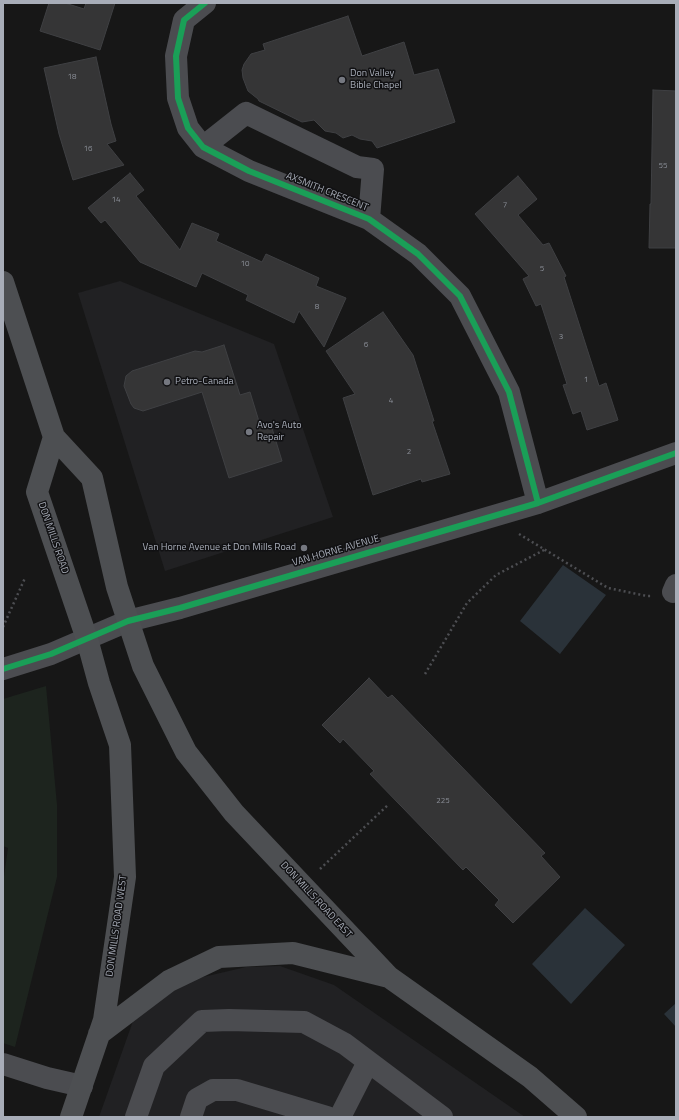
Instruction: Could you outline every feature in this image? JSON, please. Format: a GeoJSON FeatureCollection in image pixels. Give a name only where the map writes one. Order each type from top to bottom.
{"type":"FeatureCollection","features":[{"type":"Feature","properties":{"kind":"main road"},"geometry":{"type":"LineString","coordinates":[[3,282],[54,437],[92,478],[117,587],[128,621]]}},
{"type":"Feature","properties":{"kind":"main road","name":"DON MILLS ROAD"},"geometry":{"type":"LineString","coordinates":[[54,437],[37,492],[87,639]]}},
{"type":"Feature","properties":{"kind":"main road","name":"DON MILLS ROAD EAST"},"geometry":{"type":"LineString","coordinates":[[128,621],[143,666],[186,752],[234,813],[389,977],[530,1077],[576,1117]]}},
{"type":"Feature","properties":{"kind":"main road","name":"DON MILLS ROAD WEST"},"geometry":{"type":"LineString","coordinates":[[71,1117],[104,1020],[125,877],[120,745],[99,683],[87,639]]}},
{"type":"Feature","properties":{"kind":"main road"},"geometry":{"type":"LineString","coordinates":[[99,1034],[169,981],[219,957],[293,953],[389,977]]}},
{"type":"Feature","properties":{"kind":"street","name":"AXSMITH CRESCENT"},"geometry":{"type":"LineString","coordinates":[[205,3],[184,20],[176,56],[178,98],[188,128],[203,146],[248,171],[369,219],[418,254],[460,296],[509,392],[538,502]]}},
{"type":"Feature","properties":{"kind":"street"},"geometry":{"type":"LineString","coordinates":[[203,146],[246,113],[357,167],[372,169],[369,219]]}},
{"type":"Feature","properties":{"kind":"street","name":"VAN HORNE AVENUE"},"geometry":{"type":"LineString","coordinates":[[3,669],[51,654],[128,621],[180,608],[538,502],[676,453]]}},
{"type":"Feature","properties":{"kind":"street"},"geometry":{"type":"LineString","coordinates":[[136,1117],[154,1066],[202,1021],[229,1020],[304,1022],[345,1044],[442,1117]]}},
{"type":"Feature","properties":{"kind":"street"},"geometry":{"type":"LineString","coordinates":[[340,1117],[368,1062]]}},
{"type":"Feature","properties":{"kind":"street"},"geometry":{"type":"LineString","coordinates":[[3,1064],[48,1078],[82,1086]]}},
{"type":"Feature","properties":{"kind":"street"},"geometry":{"type":"LineString","coordinates":[[191,1117],[197,1099],[213,1090],[237,1090],[328,1117]]}},
{"type":"Feature","properties":{"kind":"path"},"geometry":{"type":"LineString","coordinates":[[489,517],[608,588],[646,596],[674,588]]}},
{"type":"Feature","properties":{"kind":"path"},"geometry":{"type":"LineString","coordinates":[[425,674],[466,603],[496,575],[544,550]]}},
{"type":"Feature","properties":{"kind":"path"},"geometry":{"type":"LineString","coordinates":[[3,627],[25,578]]}},
{"type":"Feature","properties":{"kind":"path"},"geometry":{"type":"LineString","coordinates":[[317,871],[389,804]]}},
{"type":"Feature","properties":{"kind":"shaded area"},"geometry":{"type":"Polygon","coordinates":[[[120,281],[274,344],[333,517],[165,571],[78,293],[120,281]]]}},
{"type":"Feature","properties":{"kind":"shaded area"},"geometry":{"type":"Polygon","coordinates":[[[563,565],[606,595],[560,654],[520,621],[563,565]]]}},
{"type":"Feature","properties":{"kind":"shaded area"},"geometry":{"type":"Polygon","coordinates":[[[46,686],[57,805],[57,877],[15,1047],[3,1043],[3,883],[8,848],[3,846],[3,699],[46,686]]]}},
{"type":"Feature","properties":{"kind":"shaded area"},"geometry":{"type":"Polygon","coordinates":[[[585,908],[625,945],[571,1004],[532,964],[585,908]]]}},
{"type":"Feature","properties":{"kind":"shaded area"},"geometry":{"type":"Polygon","coordinates":[[[280,966],[334,985],[525,1117],[99,1117],[133,1021],[186,981],[246,967],[280,966]]]}},
{"type":"Feature","properties":{"kind":"shaded area"},"geometry":{"type":"Polygon","coordinates":[[[676,1003],[676,1027],[664,1014],[676,1003]]]}},
{"type":"Feature","properties":{"kind":"building"},"geometry":{"type":"Polygon","coordinates":[[[49,3],[65,3],[84,9],[86,3],[115,3],[100,50],[40,31],[49,3]]]}},
{"type":"Feature","properties":{"kind":"building","name":"Don Valley Bible Chapel"},"geometry":{"type":"Polygon","coordinates":[[[348,16],[362,56],[404,42],[414,75],[438,69],[455,122],[377,148],[372,141],[360,139],[352,135],[343,138],[336,133],[325,131],[314,120],[302,122],[259,101],[248,91],[243,78],[242,70],[251,54],[265,50],[263,44],[348,16]]]}},
{"type":"Feature","properties":{"kind":"building"},"geometry":{"type":"Polygon","coordinates":[[[96,57],[116,141],[107,144],[124,165],[73,180],[59,134],[44,68],[96,57]]]}},
{"type":"Feature","properties":{"kind":"building"},"geometry":{"type":"Polygon","coordinates":[[[653,90],[676,91],[676,248],[649,248],[653,90]]]}},
{"type":"Feature","properties":{"kind":"building"},"geometry":{"type":"Polygon","coordinates":[[[130,173],[144,190],[136,196],[180,250],[192,223],[219,234],[216,241],[262,262],[266,254],[319,278],[316,286],[346,298],[324,347],[299,311],[294,323],[246,300],[248,295],[202,273],[196,287],[140,262],[105,220],[101,223],[88,208],[130,173]]]}},
{"type":"Feature","properties":{"kind":"building"},"geometry":{"type":"Polygon","coordinates":[[[518,176],[537,199],[518,215],[543,245],[549,243],[566,276],[564,277],[599,386],[606,383],[618,420],[587,430],[581,411],[573,414],[563,385],[567,384],[541,304],[536,306],[523,279],[529,276],[475,214],[518,176]]]}},
{"type":"Feature","properties":{"kind":"building"},"geometry":{"type":"Polygon","coordinates":[[[383,312],[413,355],[434,421],[432,421],[450,474],[422,482],[421,479],[373,495],[343,398],[355,394],[326,351],[383,312]]]}},
{"type":"Feature","properties":{"kind":"building"},"geometry":{"type":"Polygon","coordinates":[[[224,345],[240,395],[250,392],[261,428],[271,425],[282,461],[229,478],[202,392],[143,411],[134,408],[124,386],[126,376],[132,371],[195,351],[202,352],[224,345]]]}},
{"type":"Feature","properties":{"kind":"building"},"geometry":{"type":"Polygon","coordinates":[[[369,678],[388,698],[392,695],[545,853],[541,856],[560,877],[513,923],[495,905],[499,900],[466,867],[463,870],[370,774],[374,771],[343,739],[340,743],[322,725],[369,678]]]}},
{"type":"Feature","properties":{"kind":"cycle path"},"geometry":{"type":"LineString","coordinates":[[205,3],[184,20],[176,56],[178,98],[188,128],[203,147],[249,171],[369,219],[418,254],[460,296],[509,392],[538,503]]}},
{"type":"Feature","properties":{"kind":"cycle path"},"geometry":{"type":"LineString","coordinates":[[3,669],[51,654],[128,621],[180,608],[538,503],[676,453]]}},
{"type":"Feature","properties":{"kind":"place","name":"Don Valley Bible Chapel"},"geometry":{"type":"Point","coordinates":[342,80]}},
{"type":"Feature","properties":{"kind":"place","name":"Petro-Canada"},"geometry":{"type":"Point","coordinates":[167,382]}},
{"type":"Feature","properties":{"kind":"place","name":"Avo's Auto Repair"},"geometry":{"type":"Point","coordinates":[249,432]}},
{"type":"Feature","properties":{"kind":"place","name":"Van Horne Avenue at Don Mills Road"},"geometry":{"type":"Point","coordinates":[304,548]}}]}
